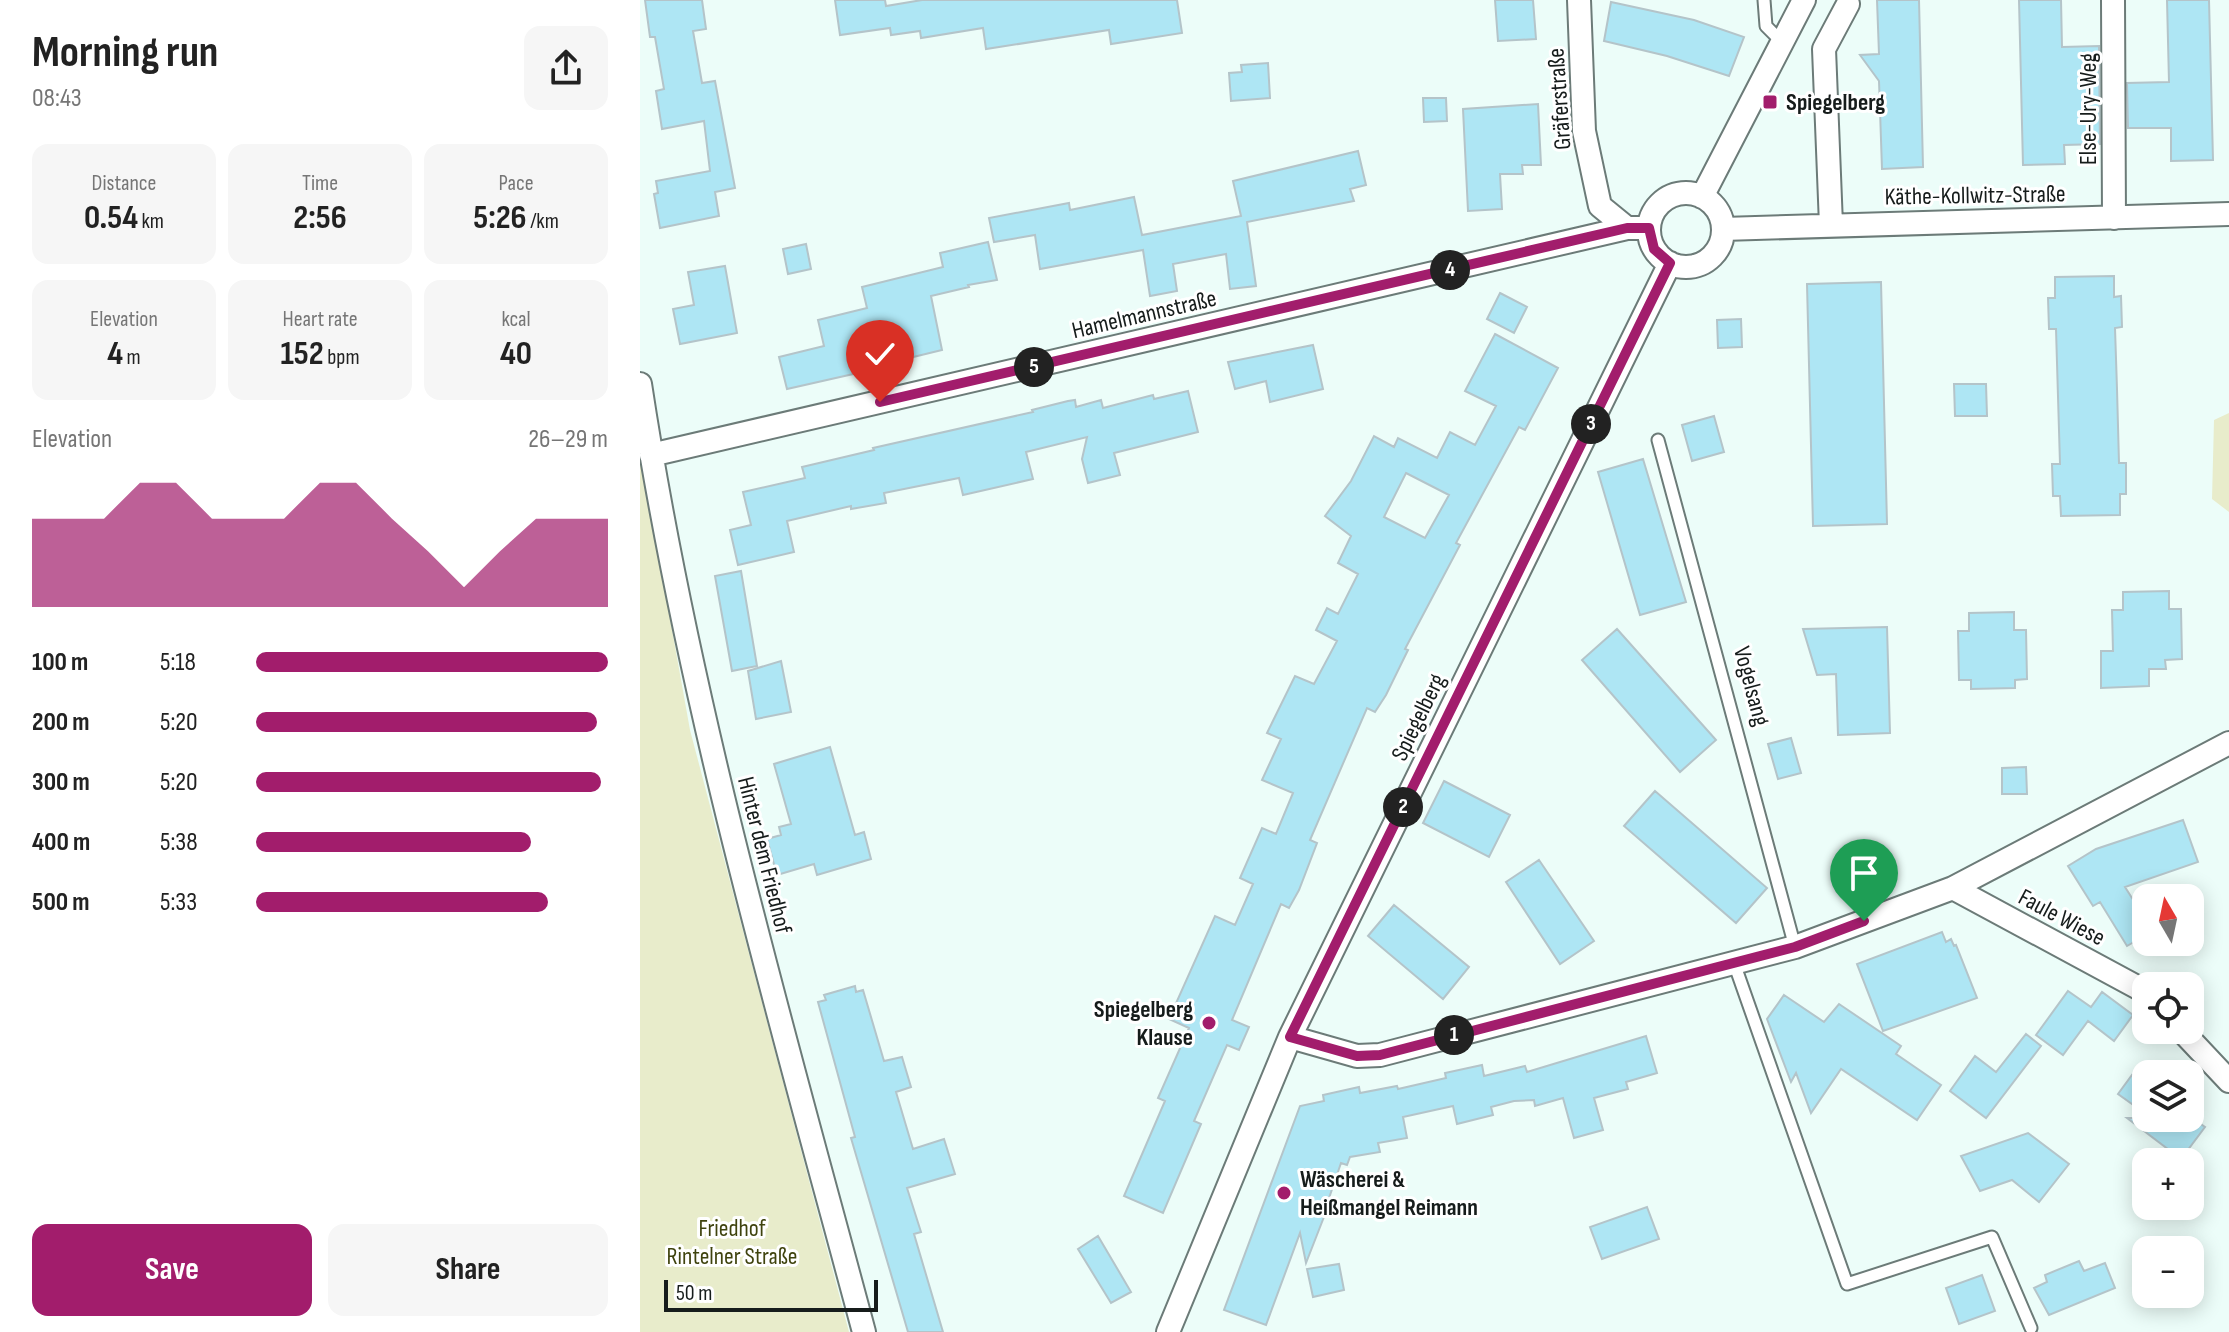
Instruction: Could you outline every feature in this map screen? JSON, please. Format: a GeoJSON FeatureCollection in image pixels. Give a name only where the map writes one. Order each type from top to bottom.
{"type":"FeatureCollection","features":[{"type":"Feature","properties":{"kind":"street","name":"Gräferstraße"},"geometry":{"type":"LineString","coordinates":[[1579,0],[1584,131],[1600,206],[1638,228]]}},
{"type":"Feature","properties":{"kind":"street"},"geometry":{"type":"LineString","coordinates":[[1702,197],[1804,0]]}},
{"type":"Feature","properties":{"kind":"street","name":"Else-Ury-Weg"},"geometry":{"type":"LineString","coordinates":[[2113,0],[2114,218]]}},
{"type":"Feature","properties":{"kind":"street"},"geometry":{"type":"LineString","coordinates":[[1831,225],[1824,49],[1848,4]]}},
{"type":"Feature","properties":{"kind":"street"},"geometry":{"type":"LineString","coordinates":[[1691,193],[1702,197],[1714,205],[1721,218],[1723,229],[1719,246],[1711,258],[1698,265],[1684,267],[1670,263],[1638,228],[1667,198],[1691,193]]}},
{"type":"Feature","properties":{"kind":"street","name":"Käthe-Kollwitz-Straße"},"geometry":{"type":"LineString","coordinates":[[1723,229],[2229,214]]}},
{"type":"Feature","properties":{"kind":"street","name":"Hamelmannstraße"},"geometry":{"type":"LineString","coordinates":[[651,455],[1638,228]]}},
{"type":"Feature","properties":{"kind":"street","name":"Spiegelberg"},"geometry":{"type":"LineString","coordinates":[[1168,1332],[1290,1037],[1670,263]]}},
{"type":"Feature","properties":{"kind":"street","name":"Hinter dem Friedhof"},"geometry":{"type":"LineString","coordinates":[[640,384],[651,455],[727,818],[864,1332]]}},
{"type":"Feature","properties":{"kind":"street"},"geometry":{"type":"LineString","coordinates":[[1290,1037],[1357,1056],[1380,1055],[1795,947],[1953,888],[2229,743]]}},
{"type":"Feature","properties":{"kind":"street","name":"Faule Wiese"},"geometry":{"type":"LineString","coordinates":[[1953,888],[2132,984]]}},
{"type":"Feature","properties":{"kind":"street"},"geometry":{"type":"LineString","coordinates":[[2194,1044],[2229,1081]]}},
{"type":"Feature","properties":{"kind":"lane"},"geometry":{"type":"LineString","coordinates":[[1764,0],[1766,26],[1782,42]]}},
{"type":"Feature","properties":{"kind":"lane","name":"Vogelsang"},"geometry":{"type":"LineString","coordinates":[[1658,440],[1795,947]]}},
{"type":"Feature","properties":{"kind":"lane"},"geometry":{"type":"LineString","coordinates":[[1734,963],[1847,1284],[1992,1237],[2031,1328]]}},
{"type":"Feature","properties":{"kind":"green space"},"geometry":{"type":"Polygon","coordinates":[[[2229,413],[2229,512],[2212,499],[2214,420],[2229,413]]]}},
{"type":"Feature","properties":{"kind":"green space","name":"Friedhof Rintelner Straße"},"geometry":{"type":"Polygon","coordinates":[[[640,451],[690,730],[849,1332],[640,1332],[640,451]]]}},
{"type":"Feature","properties":{"kind":"building"},"geometry":{"type":"Polygon","coordinates":[[[645,0],[702,0],[706,29],[693,31],[702,83],[715,81],[735,188],[715,192],[719,216],[660,228],[654,194],[658,193],[656,181],[710,171],[704,121],[662,129],[656,91],[664,89],[655,37],[650,37],[645,0]]]}},
{"type":"Feature","properties":{"kind":"building"},"geometry":{"type":"Polygon","coordinates":[[[835,0],[885,0],[886,6],[922,0],[1177,0],[1182,33],[1111,44],[1109,30],[986,49],[983,28],[921,38],[920,31],[891,35],[890,28],[840,35],[835,0]]]}},
{"type":"Feature","properties":{"kind":"building"},"geometry":{"type":"Polygon","coordinates":[[[1495,0],[1533,0],[1536,39],[1498,41],[1495,0]]]}},
{"type":"Feature","properties":{"kind":"building"},"geometry":{"type":"Polygon","coordinates":[[[1877,0],[1919,0],[1923,167],[1882,169],[1879,81],[1860,55],[1879,54],[1877,0]]]}},
{"type":"Feature","properties":{"kind":"building"},"geometry":{"type":"Polygon","coordinates":[[[2019,0],[2061,0],[2062,47],[2099,46],[2100,144],[2064,145],[2065,164],[2023,165],[2019,0]]]}},
{"type":"Feature","properties":{"kind":"building"},"geometry":{"type":"Polygon","coordinates":[[[2167,0],[2209,0],[2213,160],[2171,161],[2171,128],[2128,128],[2127,83],[2169,82],[2167,0]]]}},
{"type":"Feature","properties":{"kind":"building"},"geometry":{"type":"Polygon","coordinates":[[[1611,2],[1694,20],[1744,37],[1729,76],[1667,56],[1604,41],[1611,2]]]}},
{"type":"Feature","properties":{"kind":"building"},"geometry":{"type":"Polygon","coordinates":[[[1268,63],[1270,98],[1231,101],[1229,73],[1242,72],[1241,65],[1268,63]]]}},
{"type":"Feature","properties":{"kind":"building"},"geometry":{"type":"Polygon","coordinates":[[[1423,98],[1446,98],[1447,121],[1424,122],[1423,98]]]}},
{"type":"Feature","properties":{"kind":"building"},"geometry":{"type":"Polygon","coordinates":[[[1538,104],[1541,165],[1522,165],[1523,174],[1500,174],[1502,209],[1468,211],[1463,109],[1538,104]]]}},
{"type":"Feature","properties":{"kind":"building"},"geometry":{"type":"Polygon","coordinates":[[[1358,151],[1366,185],[1350,189],[1354,201],[1247,222],[1256,286],[1230,289],[1226,254],[1173,264],[1177,291],[1150,296],[1143,250],[1040,269],[1035,235],[994,242],[989,218],[1069,203],[1070,210],[1134,197],[1142,235],[1241,216],[1233,181],[1358,151]]]}},
{"type":"Feature","properties":{"kind":"building"},"geometry":{"type":"Polygon","coordinates":[[[988,242],[997,280],[931,296],[942,350],[901,360],[902,363],[787,389],[779,357],[824,346],[818,320],[867,308],[862,287],[943,267],[940,253],[988,242]]]}},
{"type":"Feature","properties":{"kind":"building"},"geometry":{"type":"Polygon","coordinates":[[[806,244],[811,269],[788,274],[783,249],[806,244]]]}},
{"type":"Feature","properties":{"kind":"building"},"geometry":{"type":"Polygon","coordinates":[[[725,266],[737,333],[680,344],[673,309],[694,305],[688,272],[725,266]]]}},
{"type":"Feature","properties":{"kind":"building"},"geometry":{"type":"Polygon","coordinates":[[[2114,276],[2114,297],[2121,296],[2122,327],[2115,328],[2119,463],[2126,463],[2126,494],[2120,494],[2120,515],[2061,516],[2060,496],[2053,496],[2052,464],[2060,464],[2056,329],[2049,329],[2048,298],[2055,298],[2055,277],[2114,276]]]}},
{"type":"Feature","properties":{"kind":"building"},"geometry":{"type":"Polygon","coordinates":[[[1881,282],[1887,524],[1813,526],[1807,284],[1881,282]]]}},
{"type":"Feature","properties":{"kind":"building"},"geometry":{"type":"Polygon","coordinates":[[[1500,293],[1527,307],[1514,333],[1487,319],[1500,293]]]}},
{"type":"Feature","properties":{"kind":"building"},"geometry":{"type":"Polygon","coordinates":[[[1741,319],[1742,347],[1718,348],[1717,320],[1741,319]]]}},
{"type":"Feature","properties":{"kind":"building"},"geometry":{"type":"Polygon","coordinates":[[[1495,334],[1558,368],[1525,430],[1519,427],[1456,543],[1460,545],[1405,649],[1408,650],[1386,695],[1375,712],[1367,708],[1310,840],[1317,843],[1299,890],[1289,908],[1281,904],[1232,1020],[1249,1027],[1239,1050],[1227,1045],[1194,1121],[1201,1124],[1163,1213],[1124,1196],[1165,1101],[1158,1098],[1189,1028],[1169,1019],[1215,916],[1235,925],[1253,884],[1240,878],[1262,828],[1276,834],[1293,793],[1262,780],[1281,739],[1267,733],[1295,676],[1314,684],[1337,641],[1316,630],[1327,608],[1338,614],[1358,574],[1338,563],[1351,536],[1325,516],[1351,481],[1374,436],[1394,447],[1398,438],[1437,458],[1450,432],[1475,445],[1496,406],[1465,391],[1495,334]],[[1406,473],[1384,517],[1425,538],[1449,495],[1406,473]]]}},
{"type":"Feature","properties":{"kind":"building"},"geometry":{"type":"Polygon","coordinates":[[[1313,345],[1323,389],[1270,402],[1266,381],[1235,389],[1228,362],[1313,345]]]}},
{"type":"Feature","properties":{"kind":"building"},"geometry":{"type":"Polygon","coordinates":[[[1954,384],[1986,384],[1987,416],[1955,416],[1954,384]]]}},
{"type":"Feature","properties":{"kind":"building"},"geometry":{"type":"Polygon","coordinates":[[[1188,391],[1198,432],[1114,453],[1120,475],[1088,483],[1082,459],[1087,437],[1026,452],[1033,479],[963,495],[959,478],[884,493],[886,503],[851,509],[851,506],[787,521],[794,552],[738,565],[730,530],[751,525],[743,492],[805,478],[802,467],[1068,401],[1075,400],[1076,407],[1101,400],[1103,408],[1153,395],[1154,399],[1188,391]]]}},
{"type":"Feature","properties":{"kind":"building"},"geometry":{"type":"Polygon","coordinates":[[[1714,416],[1724,452],[1692,461],[1682,425],[1714,416]]]}},
{"type":"Feature","properties":{"kind":"building"},"geometry":{"type":"Polygon","coordinates":[[[1643,459],[1686,602],[1640,615],[1598,472],[1643,459]]]}},
{"type":"Feature","properties":{"kind":"building"},"geometry":{"type":"Polygon","coordinates":[[[741,571],[757,666],[732,671],[715,576],[741,571]]]}},
{"type":"Feature","properties":{"kind":"building"},"geometry":{"type":"Polygon","coordinates":[[[2169,591],[2169,609],[2181,609],[2182,659],[2165,660],[2166,669],[2149,669],[2149,686],[2101,688],[2101,651],[2113,651],[2112,610],[2123,610],[2123,592],[2169,591]]]}},
{"type":"Feature","properties":{"kind":"building"},"geometry":{"type":"Polygon","coordinates":[[[2014,612],[2014,630],[2026,630],[2027,679],[2015,680],[2015,688],[1971,689],[1971,680],[1959,680],[1958,631],[1969,631],[1969,613],[2014,612]]]}},
{"type":"Feature","properties":{"kind":"building"},"geometry":{"type":"Polygon","coordinates":[[[1887,627],[1890,733],[1838,735],[1836,674],[1817,675],[1803,629],[1887,627]]]}},
{"type":"Feature","properties":{"kind":"building"},"geometry":{"type":"Polygon","coordinates":[[[1617,629],[1716,740],[1680,772],[1582,660],[1617,629]]]}},
{"type":"Feature","properties":{"kind":"building"},"geometry":{"type":"Polygon","coordinates":[[[781,661],[791,712],[756,719],[748,671],[781,661]]]}},
{"type":"Feature","properties":{"kind":"building"},"geometry":{"type":"Polygon","coordinates":[[[1791,738],[1801,773],[1778,779],[1768,744],[1791,738]]]}},
{"type":"Feature","properties":{"kind":"building"},"geometry":{"type":"Polygon","coordinates":[[[830,747],[855,835],[864,832],[871,859],[817,875],[814,864],[777,875],[767,839],[781,835],[779,827],[791,824],[774,764],[830,747]]]}},
{"type":"Feature","properties":{"kind":"building"},"geometry":{"type":"Polygon","coordinates":[[[2026,767],[2027,794],[2002,794],[2002,768],[2026,767]]]}},
{"type":"Feature","properties":{"kind":"building"},"geometry":{"type":"Polygon","coordinates":[[[1444,781],[1510,815],[1489,857],[1423,823],[1444,781]]]}},
{"type":"Feature","properties":{"kind":"building"},"geometry":{"type":"Polygon","coordinates":[[[1655,791],[1767,888],[1736,923],[1624,826],[1655,791]]]}},
{"type":"Feature","properties":{"kind":"building"},"geometry":{"type":"Polygon","coordinates":[[[2183,820],[2198,862],[2125,887],[2132,898],[2132,943],[2127,946],[2100,902],[2093,906],[2068,866],[2096,849],[2183,820]]]}},
{"type":"Feature","properties":{"kind":"building"},"geometry":{"type":"Polygon","coordinates":[[[1539,860],[1594,941],[1560,964],[1506,882],[1539,860]]]}},
{"type":"Feature","properties":{"kind":"building"},"geometry":{"type":"Polygon","coordinates":[[[1394,905],[1469,967],[1443,999],[1368,936],[1394,905]]]}},
{"type":"Feature","properties":{"kind":"building"},"geometry":{"type":"Polygon","coordinates":[[[1942,932],[1946,942],[1951,939],[1956,945],[1977,998],[1883,1031],[1857,964],[1942,932]]]}},
{"type":"Feature","properties":{"kind":"building"},"geometry":{"type":"Polygon","coordinates":[[[855,986],[856,992],[863,990],[884,1061],[902,1057],[911,1087],[896,1092],[913,1149],[944,1139],[955,1174],[907,1188],[921,1232],[914,1234],[943,1332],[908,1332],[851,1138],[855,1137],[818,1002],[826,1000],[824,995],[855,986]]]}},
{"type":"Feature","properties":{"kind":"building"},"geometry":{"type":"Polygon","coordinates":[[[2068,991],[2091,1007],[2102,992],[2132,1014],[2114,1041],[2088,1021],[2063,1055],[2036,1035],[2068,991]]]}},
{"type":"Feature","properties":{"kind":"building"},"geometry":{"type":"Polygon","coordinates":[[[1784,995],[1824,1022],[1839,1004],[1901,1046],[1896,1054],[1941,1085],[1917,1120],[1841,1069],[1811,1113],[1796,1073],[1791,1082],[1767,1019],[1784,995]]]}},
{"type":"Feature","properties":{"kind":"building"},"geometry":{"type":"Polygon","coordinates":[[[2026,1034],[2041,1046],[1986,1118],[1950,1091],[1975,1056],[1996,1072],[2026,1034]]]}},
{"type":"Feature","properties":{"kind":"building"},"geometry":{"type":"Polygon","coordinates":[[[1646,1036],[1657,1073],[1626,1082],[1628,1089],[1594,1098],[1603,1130],[1574,1138],[1563,1098],[1535,1106],[1534,1100],[1514,1101],[1491,1107],[1493,1115],[1457,1124],[1453,1106],[1403,1117],[1407,1138],[1378,1143],[1380,1152],[1350,1157],[1347,1165],[1341,1163],[1306,1263],[1300,1233],[1266,1325],[1224,1310],[1300,1106],[1324,1101],[1323,1095],[1359,1087],[1360,1093],[1397,1086],[1398,1089],[1446,1078],[1445,1073],[1482,1065],[1484,1076],[1525,1066],[1527,1072],[1646,1036]]]}},
{"type":"Feature","properties":{"kind":"building"},"geometry":{"type":"Polygon","coordinates":[[[2132,1075],[2132,1104],[2118,1094],[2132,1075]]]}},
{"type":"Feature","properties":{"kind":"building"},"geometry":{"type":"Polygon","coordinates":[[[2145,1132],[2201,1132],[2189,1148],[2167,1148],[2145,1132]]]}},
{"type":"Feature","properties":{"kind":"building"},"geometry":{"type":"Polygon","coordinates":[[[2028,1133],[2069,1164],[2039,1202],[2012,1180],[1980,1191],[1961,1156],[2028,1133]]]}},
{"type":"Feature","properties":{"kind":"building"},"geometry":{"type":"Polygon","coordinates":[[[1647,1207],[1659,1239],[1602,1259],[1590,1227],[1647,1207]]]}},
{"type":"Feature","properties":{"kind":"building"},"geometry":{"type":"Polygon","coordinates":[[[1098,1236],[1131,1292],[1111,1303],[1078,1249],[1098,1236]]]}},
{"type":"Feature","properties":{"kind":"building"},"geometry":{"type":"Polygon","coordinates":[[[2079,1261],[2084,1271],[2105,1263],[2115,1288],[2049,1315],[2034,1288],[2047,1282],[2045,1275],[2079,1261]]]}},
{"type":"Feature","properties":{"kind":"building"},"geometry":{"type":"Polygon","coordinates":[[[1339,1264],[1344,1290],[1313,1297],[1307,1269],[1339,1264]]]}},
{"type":"Feature","properties":{"kind":"building"},"geometry":{"type":"Polygon","coordinates":[[[1982,1275],[1995,1311],[1959,1324],[1946,1288],[1982,1275]]]}},
{"type":"Feature","properties":{"kind":"place","name":"Spiegelberg"},"geometry":{"type":"Point","coordinates":[1770,102]}},
{"type":"Feature","properties":{"kind":"place","name":"Spiegelberg Klause"},"geometry":{"type":"Point","coordinates":[1209,1023]}},
{"type":"Feature","properties":{"kind":"place","name":"Wäscherei & Heißmangel Reimann"},"geometry":{"type":"Point","coordinates":[1284,1193]}},
{"type":"Feature","properties":{"kind":"route"},"geometry":{"type":"LineString","coordinates":[[880,402],[1627,228],[1649,228],[1654,249],[1670,263],[1290,1037],[1357,1056],[1380,1055],[1795,947],[1864,921]]}}]}
